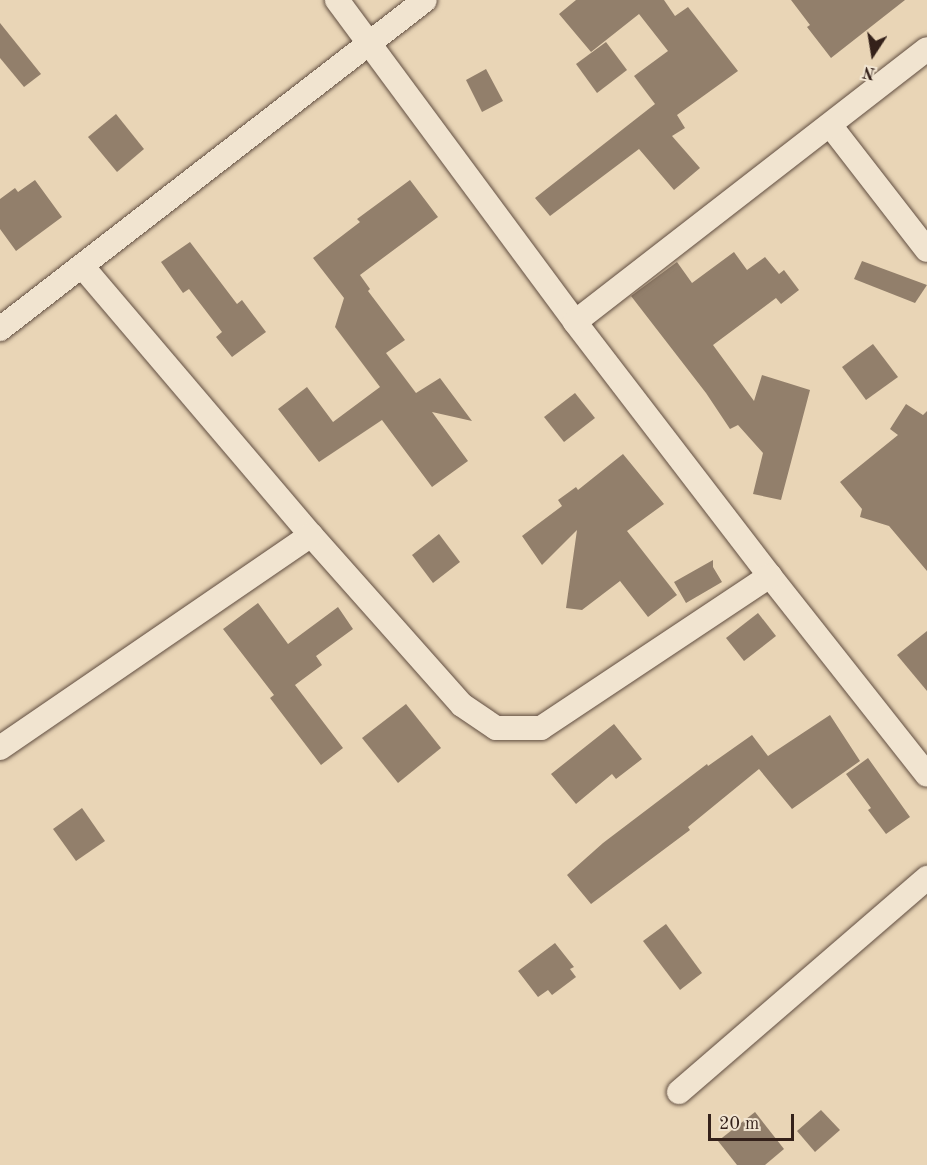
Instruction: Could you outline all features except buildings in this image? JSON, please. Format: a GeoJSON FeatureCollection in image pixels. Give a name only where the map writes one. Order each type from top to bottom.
{"type":"FeatureCollection","features":[{"type":"Feature","properties":{"kind":"street"},"geometry":{"type":"LineString","coordinates":[[337,0],[574,322],[927,775]]}},
{"type":"Feature","properties":{"kind":"street"},"geometry":{"type":"LineString","coordinates":[[0,329],[425,0]]}},
{"type":"Feature","properties":{"kind":"street"},"geometry":{"type":"LineString","coordinates":[[574,322],[927,49]]}},
{"type":"Feature","properties":{"kind":"street"},"geometry":{"type":"LineString","coordinates":[[830,125],[927,250]]}},
{"type":"Feature","properties":{"kind":"street"},"geometry":{"type":"LineString","coordinates":[[82,266],[311,535],[462,705],[496,728],[542,728],[770,576]]}},
{"type":"Feature","properties":{"kind":"street"},"geometry":{"type":"LineString","coordinates":[[0,748],[311,535]]}},
{"type":"Feature","properties":{"kind":"street"},"geometry":{"type":"LineString","coordinates":[[679,1092],[927,878]]}}]}
